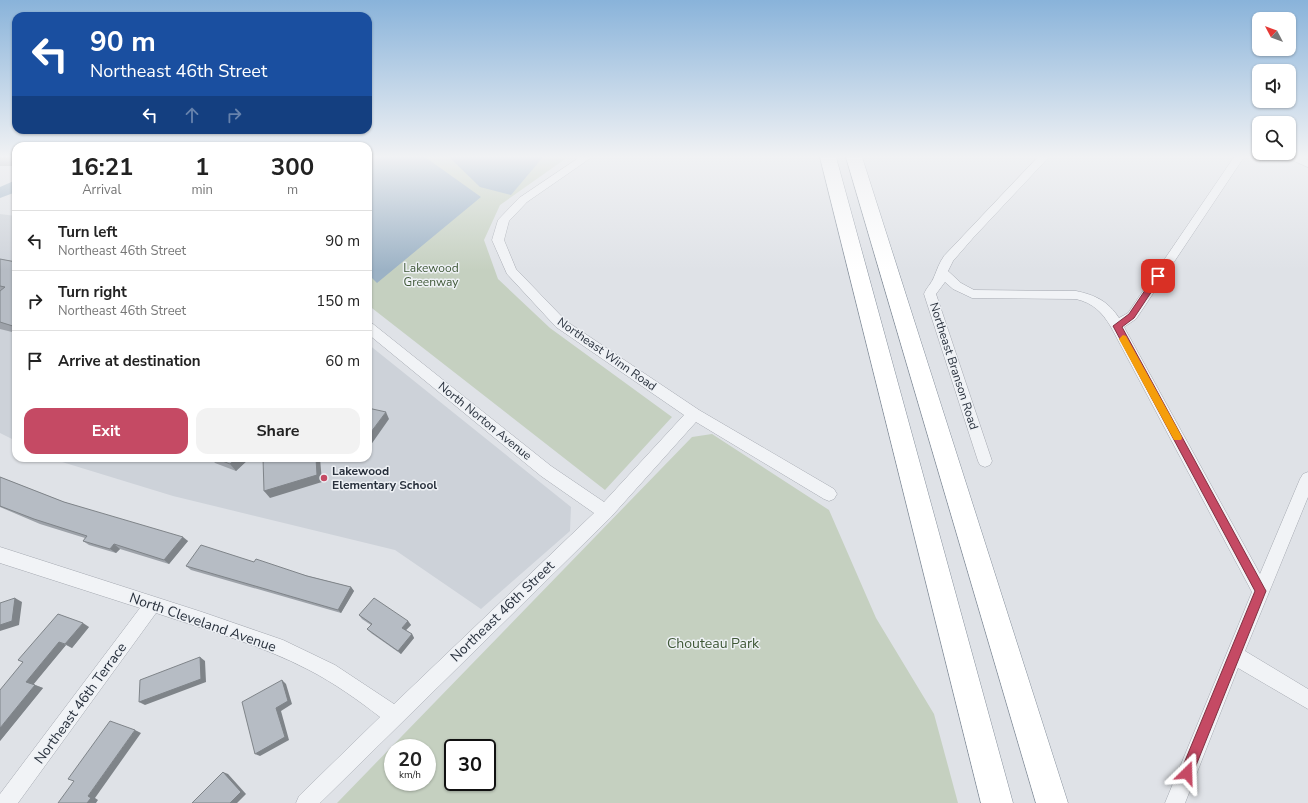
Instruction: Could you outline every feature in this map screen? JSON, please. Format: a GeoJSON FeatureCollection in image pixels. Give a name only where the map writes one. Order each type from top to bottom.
{"type":"FeatureCollection","features":[{"type":"Feature","properties":{"kind":"highway"},"geometry":{"type":"LineString","coordinates":[[838,194],[997,803]]}},
{"type":"Feature","properties":{"kind":"highway"},"geometry":{"type":"LineString","coordinates":[[865,194],[1052,803]]}},
{"type":"Feature","properties":{"kind":"street","name":"Northeast Winn Road"},"geometry":{"type":"LineString","coordinates":[[531,194],[523,200],[504,220],[498,240],[511,271],[561,324],[694,414],[829,494]]}},
{"type":"Feature","properties":{"kind":"street"},"geometry":{"type":"LineString","coordinates":[[1007,194],[968,235],[948,259],[942,273],[957,286],[972,294],[1076,295],[1102,304],[1108,310],[1117,326],[1260,591]]}},
{"type":"Feature","properties":{"kind":"street"},"geometry":{"type":"LineString","coordinates":[[1117,326],[1132,316],[1214,194]]}},
{"type":"Feature","properties":{"kind":"street","name":"Northeast Branson Road"},"geometry":{"type":"LineString","coordinates":[[942,273],[940,280],[932,288],[930,294],[985,461]]}},
{"type":"Feature","properties":{"kind":"street","name":"North Norton Avenue"},"geometry":{"type":"LineString","coordinates":[[372,330],[546,471],[605,512]]}},
{"type":"Feature","properties":{"kind":"street","name":"Northeast 46th Street"},"geometry":{"type":"LineString","coordinates":[[306,803],[605,512],[694,414]]}},
{"type":"Feature","properties":{"kind":"street"},"geometry":{"type":"LineString","coordinates":[[1175,803],[1260,591],[1308,479]]}},
{"type":"Feature","properties":{"kind":"street","name":"North Cleveland Avenue"},"geometry":{"type":"LineString","coordinates":[[0,555],[266,642],[341,679],[394,716]]}},
{"type":"Feature","properties":{"kind":"street","name":"Northeast 46th Terrace"},"geometry":{"type":"LineString","coordinates":[[6,803],[153,604]]}},
{"type":"Feature","properties":{"kind":"street"},"geometry":{"type":"LineString","coordinates":[[1234,655],[1308,700]]}},
{"type":"Feature","properties":{"kind":"shaded area"},"geometry":{"type":"Polygon","coordinates":[[[0,214],[12,216],[12,439],[0,433],[0,214]]]}},
{"type":"Feature","properties":{"kind":"shaded area","name":"Lakewood Elementary School"},"geometry":{"type":"Polygon","coordinates":[[[372,347],[571,507],[570,531],[481,609],[395,550],[173,496],[62,462],[372,462],[372,347]]]}},
{"type":"Feature","properties":{"kind":"green space","name":"Lakewood Greenway"},"geometry":{"type":"Polygon","coordinates":[[[372,194],[515,194],[500,205],[484,240],[498,279],[550,328],[672,417],[605,490],[372,308],[372,194]]]}},
{"type":"Feature","properties":{"kind":"green space","name":"Chouteau Park"},"geometry":{"type":"Polygon","coordinates":[[[712,434],[829,510],[876,618],[934,714],[958,803],[337,803],[384,755],[384,791],[436,791],[436,739],[399,739],[692,437],[712,434]]]}},
{"type":"Feature","properties":{"kind":"water"},"geometry":{"type":"Polygon","coordinates":[[[0,194],[9,194],[0,198],[0,194]]]}},
{"type":"Feature","properties":{"kind":"water"},"geometry":{"type":"Polygon","coordinates":[[[372,194],[477,194],[481,197],[377,283],[372,278],[372,194]]]}},
{"type":"Feature","properties":{"kind":"building"},"geometry":{"type":"Polygon","coordinates":[[[0,259],[12,261],[12,326],[0,322],[0,291],[5,287],[0,286],[0,259]]]}},
{"type":"Feature","properties":{"kind":"building"},"geometry":{"type":"Polygon","coordinates":[[[372,409],[386,412],[372,431],[372,409]]]}},
{"type":"Feature","properties":{"kind":"building"},"geometry":{"type":"Polygon","coordinates":[[[263,462],[316,462],[317,475],[264,491],[263,462]]]}},
{"type":"Feature","properties":{"kind":"building"},"geometry":{"type":"Polygon","coordinates":[[[0,477],[64,502],[183,537],[164,560],[114,544],[110,549],[83,541],[87,536],[34,519],[0,506],[0,477]]]}},
{"type":"Feature","properties":{"kind":"building"},"geometry":{"type":"Polygon","coordinates":[[[201,545],[254,562],[256,559],[307,576],[351,587],[338,610],[186,566],[201,545]]]}},
{"type":"Feature","properties":{"kind":"building"},"geometry":{"type":"Polygon","coordinates":[[[15,598],[12,621],[0,625],[0,603],[15,598]]]}},
{"type":"Feature","properties":{"kind":"building"},"geometry":{"type":"Polygon","coordinates":[[[374,598],[408,621],[402,628],[412,634],[398,651],[367,629],[372,624],[359,615],[374,598]]]}},
{"type":"Feature","properties":{"kind":"building"},"geometry":{"type":"Polygon","coordinates":[[[58,614],[83,623],[65,644],[59,642],[26,682],[35,685],[0,728],[0,690],[23,662],[18,660],[58,614]]]}},
{"type":"Feature","properties":{"kind":"building"},"geometry":{"type":"Polygon","coordinates":[[[200,657],[201,679],[139,702],[140,680],[200,657]]]}},
{"type":"Feature","properties":{"kind":"building"},"geometry":{"type":"Polygon","coordinates":[[[282,680],[288,701],[276,708],[285,737],[255,754],[242,702],[282,680]]]}},
{"type":"Feature","properties":{"kind":"building"},"geometry":{"type":"Polygon","coordinates":[[[110,721],[135,730],[88,796],[91,798],[87,803],[58,803],[74,781],[68,779],[110,721]]]}},
{"type":"Feature","properties":{"kind":"building"},"geometry":{"type":"Polygon","coordinates":[[[223,772],[241,792],[230,803],[192,803],[223,772]]]}},
{"type":"Feature","properties":{"kind":"slow traffic"},"geometry":{"type":"LineString","coordinates":[[1123,339],[1177,438]]}},
{"type":"Feature","properties":{"kind":"place","name":"Lakewood Elementary School"},"geometry":{"type":"Point","coordinates":[324,478]}},
{"type":"Feature","properties":{"kind":"route"},"geometry":{"type":"LineString","coordinates":[[1158,276],[1132,316],[1117,326],[1260,591],[1187,773]]}}]}
